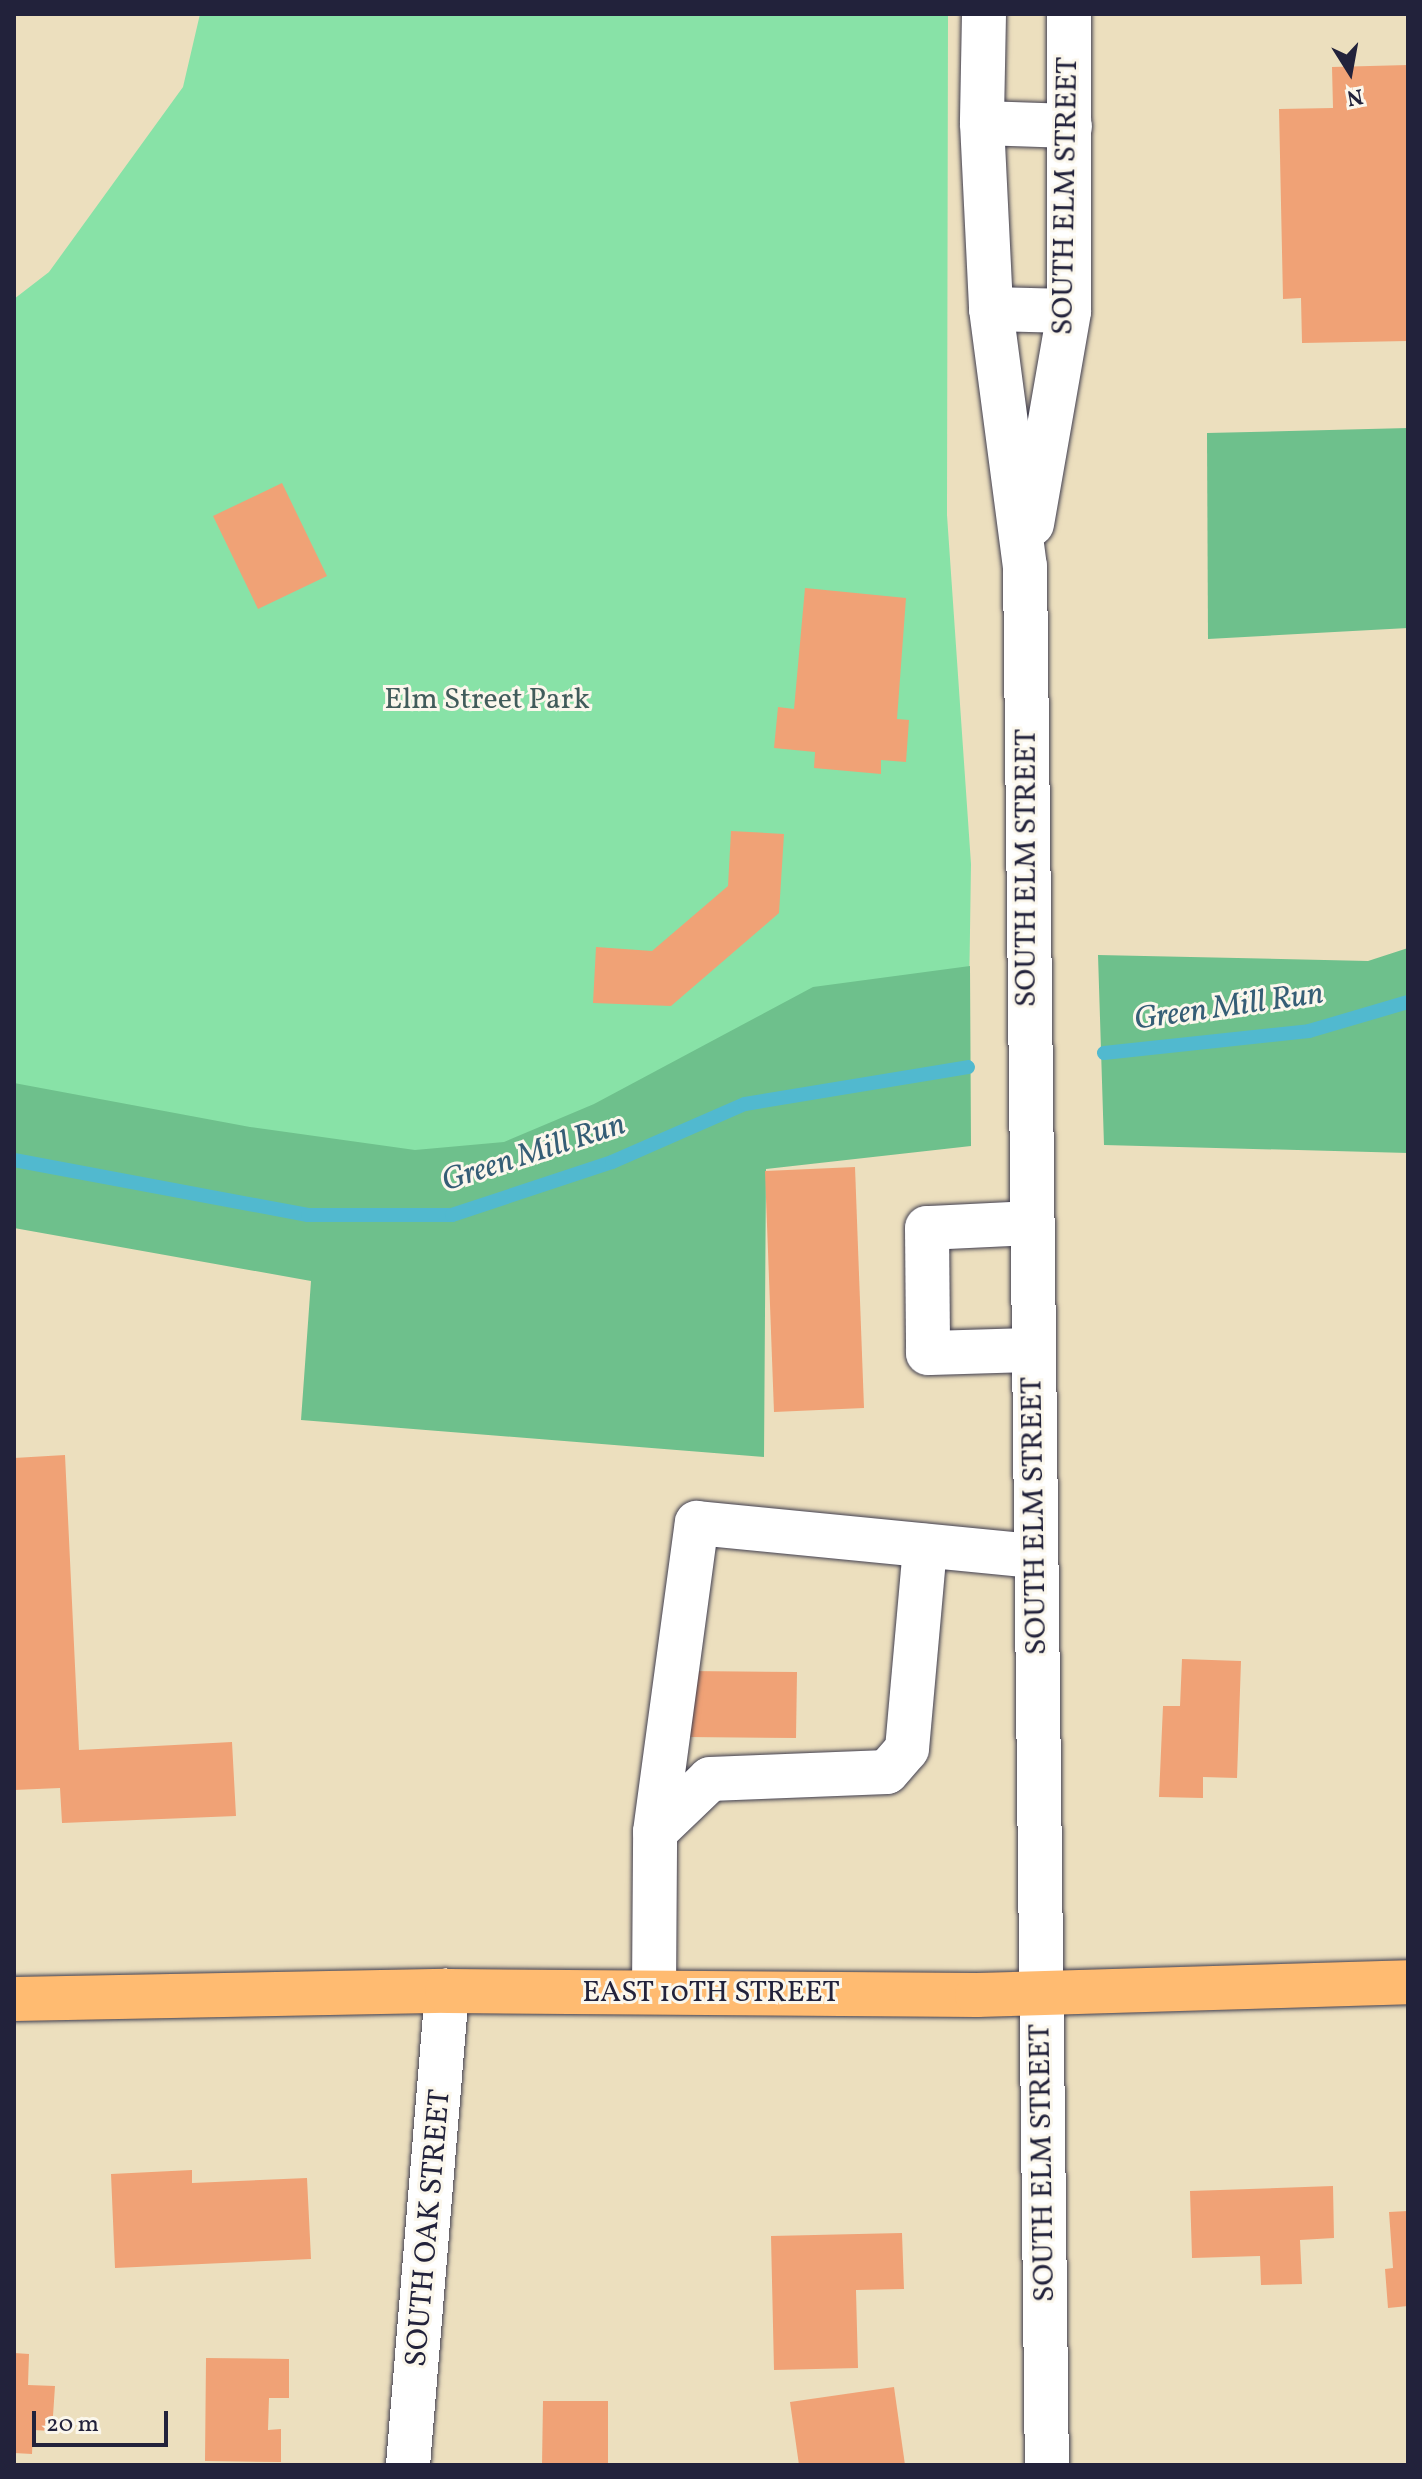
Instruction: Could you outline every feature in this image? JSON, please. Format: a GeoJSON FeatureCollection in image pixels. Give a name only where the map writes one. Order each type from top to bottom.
{"type":"FeatureCollection","features":[{"type":"Feature","properties":{"kind":"main road","name":"EAST 10TH STREET"},"geometry":{"type":"LineString","coordinates":[[14,1999],[447,1991],[1042,1994],[1408,1982]]}},
{"type":"Feature","properties":{"kind":"street","name":"SOUTH ELM STREET"},"geometry":{"type":"LineString","coordinates":[[984,14],[982,123],[991,309],[1025,566],[1030,1223],[1047,2465]]}},
{"type":"Feature","properties":{"kind":"street","name":"SOUTH ELM STREET"},"geometry":{"type":"LineString","coordinates":[[1025,566],[1069,311],[1069,14]]}},
{"type":"Feature","properties":{"kind":"street"},"geometry":{"type":"LineString","coordinates":[[982,123],[1070,126]]}},
{"type":"Feature","properties":{"kind":"street"},"geometry":{"type":"LineString","coordinates":[[991,309],[1069,311]]}},
{"type":"Feature","properties":{"kind":"street"},"geometry":{"type":"LineString","coordinates":[[1030,1223],[927,1228],[928,1353],[1032,1350]]}},
{"type":"Feature","properties":{"kind":"street"},"geometry":{"type":"LineString","coordinates":[[654,1992],[655,1832],[697,1523],[1035,1556]]}},
{"type":"Feature","properties":{"kind":"street"},"geometry":{"type":"LineString","coordinates":[[655,1832],[710,1779],[887,1772],[907,1749],[925,1546]]}},
{"type":"Feature","properties":{"kind":"street","name":"SOUTH OAK STREET"},"geometry":{"type":"LineString","coordinates":[[408,2465],[447,1991]]}},
{"type":"Feature","properties":{"kind":"green space","name":"Elm Street Park"},"geometry":{"type":"Polygon","coordinates":[[[200,14],[948,14],[947,515],[971,864],[968,1067],[612,1162],[14,1160],[14,299],[49,272],[183,87],[200,14]]]}},
{"type":"Feature","properties":{"kind":"green space"},"geometry":{"type":"Polygon","coordinates":[[[1408,428],[1408,628],[1208,639],[1207,433],[1408,428]]]}},
{"type":"Feature","properties":{"kind":"green space"},"geometry":{"type":"Polygon","coordinates":[[[1408,948],[1408,1153],[1104,1145],[1098,955],[1368,961],[1408,948]]]}},
{"type":"Feature","properties":{"kind":"green space"},"geometry":{"type":"Polygon","coordinates":[[[970,966],[971,1146],[766,1169],[764,1457],[301,1420],[311,1281],[14,1228],[14,1083],[250,1127],[415,1150],[504,1142],[594,1104],[813,987],[970,966]]]}},
{"type":"Feature","properties":{"kind":"building"},"geometry":{"type":"Polygon","coordinates":[[[1408,65],[1408,341],[1302,343],[1301,298],[1283,299],[1279,109],[1333,108],[1332,67],[1408,65]]]}},
{"type":"Feature","properties":{"kind":"building"},"geometry":{"type":"Polygon","coordinates":[[[282,483],[327,576],[258,609],[213,516],[282,483]]]}},
{"type":"Feature","properties":{"kind":"building"},"geometry":{"type":"Polygon","coordinates":[[[805,588],[906,598],[897,719],[909,720],[906,762],[881,760],[881,774],[814,768],[815,752],[774,748],[778,707],[794,709],[805,588]]]}},
{"type":"Feature","properties":{"kind":"building"},"geometry":{"type":"Polygon","coordinates":[[[731,831],[784,834],[779,913],[671,1006],[593,1003],[596,947],[652,951],[728,886],[731,831]]]}},
{"type":"Feature","properties":{"kind":"building"},"geometry":{"type":"Polygon","coordinates":[[[855,1167],[864,1408],[774,1412],[765,1171],[855,1167]]]}},
{"type":"Feature","properties":{"kind":"building"},"geometry":{"type":"Polygon","coordinates":[[[65,1455],[79,1750],[232,1742],[236,1816],[62,1823],[60,1788],[14,1790],[14,1458],[65,1455]]]}},
{"type":"Feature","properties":{"kind":"building"},"geometry":{"type":"Polygon","coordinates":[[[1182,1659],[1241,1661],[1237,1778],[1203,1777],[1203,1798],[1159,1797],[1163,1706],[1180,1706],[1182,1659]]]}},
{"type":"Feature","properties":{"kind":"building"},"geometry":{"type":"Polygon","coordinates":[[[688,1671],[797,1672],[796,1738],[687,1737],[688,1671]]]}},
{"type":"Feature","properties":{"kind":"building"},"geometry":{"type":"Polygon","coordinates":[[[192,2170],[192,2183],[307,2178],[311,2259],[115,2268],[111,2174],[192,2170]]]}},
{"type":"Feature","properties":{"kind":"building"},"geometry":{"type":"Polygon","coordinates":[[[1333,2186],[1334,2238],[1300,2240],[1302,2284],[1261,2285],[1260,2256],[1192,2258],[1190,2191],[1333,2186]]]}},
{"type":"Feature","properties":{"kind":"building"},"geometry":{"type":"Polygon","coordinates":[[[1408,2211],[1408,2306],[1388,2308],[1385,2269],[1393,2268],[1389,2212],[1408,2211]]]}},
{"type":"Feature","properties":{"kind":"building"},"geometry":{"type":"Polygon","coordinates":[[[902,2233],[904,2289],[856,2290],[858,2368],[774,2370],[771,2236],[902,2233]]]}},
{"type":"Feature","properties":{"kind":"building"},"geometry":{"type":"Polygon","coordinates":[[[14,2353],[29,2354],[28,2385],[55,2386],[52,2431],[33,2430],[32,2454],[14,2453],[14,2353]]]}},
{"type":"Feature","properties":{"kind":"building"},"geometry":{"type":"Polygon","coordinates":[[[206,2358],[289,2359],[289,2398],[269,2398],[268,2430],[281,2429],[281,2462],[205,2461],[206,2358]]]}},
{"type":"Feature","properties":{"kind":"building"},"geometry":{"type":"Polygon","coordinates":[[[894,2387],[905,2465],[799,2465],[790,2402],[894,2387]]]}},
{"type":"Feature","properties":{"kind":"building"},"geometry":{"type":"Polygon","coordinates":[[[543,2401],[608,2401],[608,2465],[542,2465],[543,2401]]]}},
{"type":"Feature","properties":{"kind":"waterway","name":"Green Mill Run"},"geometry":{"type":"LineString","coordinates":[[1104,1053],[1309,1031],[1408,1002]]}},
{"type":"Feature","properties":{"kind":"waterway","name":"Green Mill Run"},"geometry":{"type":"LineString","coordinates":[[14,1160],[308,1215],[452,1215],[612,1162],[745,1104],[968,1067]]}}]}
